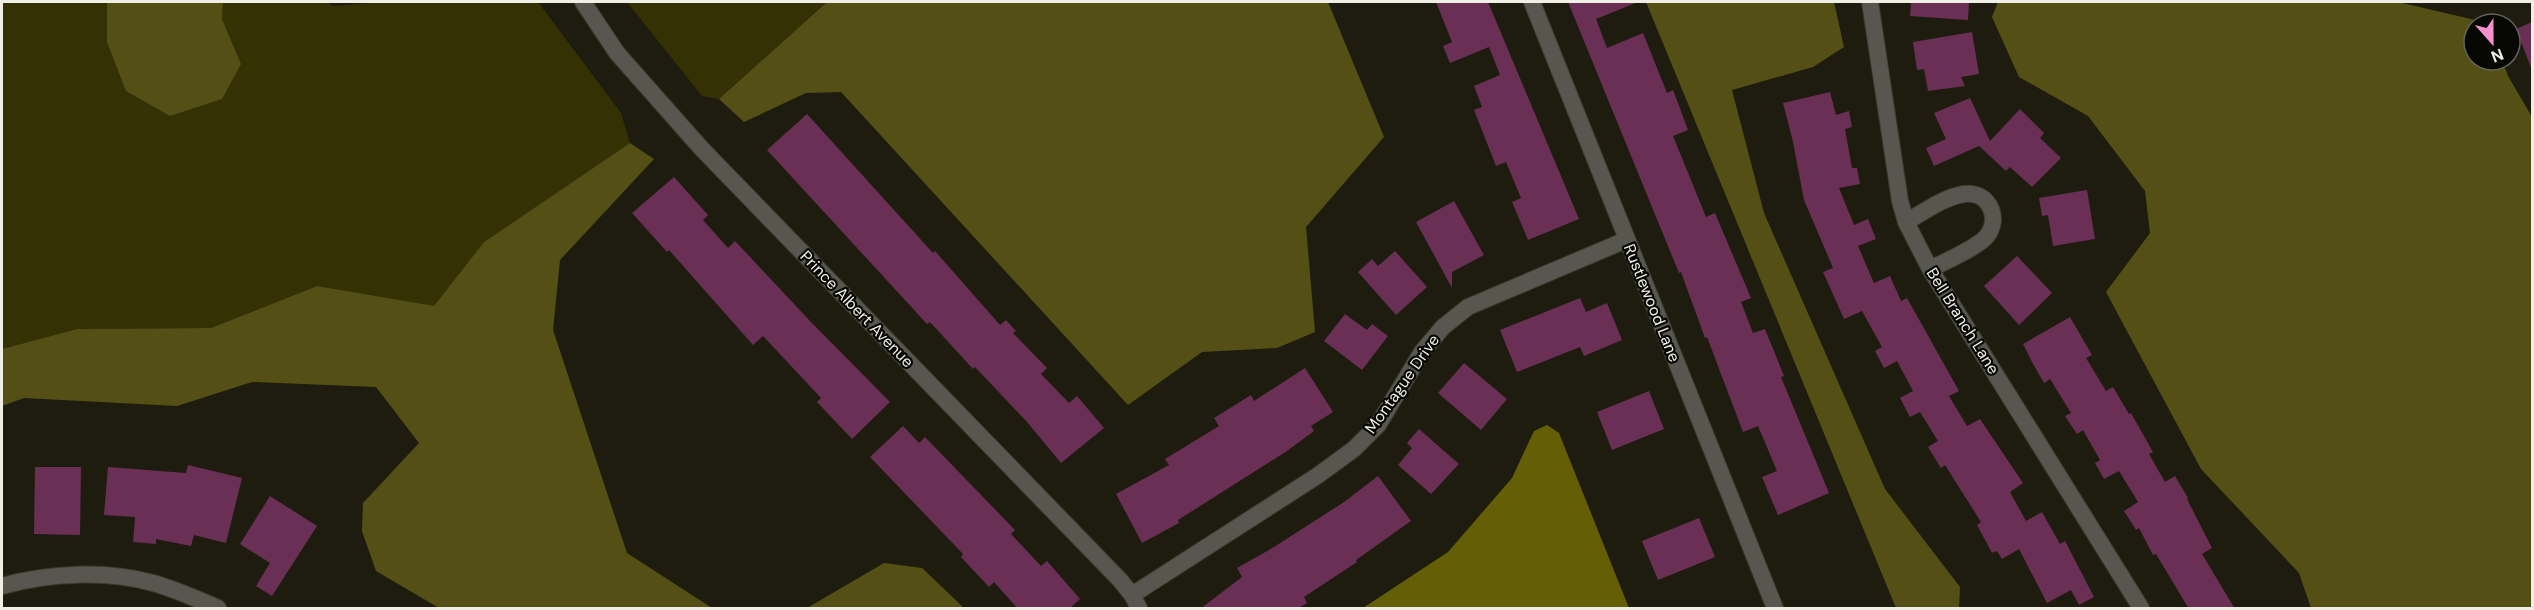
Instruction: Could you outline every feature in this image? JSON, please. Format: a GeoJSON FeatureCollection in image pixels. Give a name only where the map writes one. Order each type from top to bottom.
{"type":"FeatureCollection","features":[{"type":"Feature","properties":{"kind":"street","name":"Prince Albert Avenue"},"geometry":{"type":"LineString","coordinates":[[582,2],[618,54],[700,148],[1136,602]]}},
{"type":"Feature","properties":{"kind":"street","name":"Rustlewood Lane"},"geometry":{"type":"LineString","coordinates":[[1532,2],[1775,607]]}},
{"type":"Feature","properties":{"kind":"street","name":"Bell Branch Lane"},"geometry":{"type":"LineString","coordinates":[[1870,2],[1894,171],[1906,222],[1930,269],[2136,607]]}},
{"type":"Feature","properties":{"kind":"street"},"geometry":{"type":"LineString","coordinates":[[1906,222],[1963,194],[1977,194],[1988,202],[1994,213],[1994,226],[1984,239],[1930,269]]}},
{"type":"Feature","properties":{"kind":"street","name":"Montague Drive"},"geometry":{"type":"LineString","coordinates":[[1136,602],[1354,449],[1378,425],[1422,352],[1443,327],[1468,307],[1626,240]]}},
{"type":"Feature","properties":{"kind":"street"},"geometry":{"type":"LineString","coordinates":[[2,586],[28,579],[72,576],[114,577],[153,583],[218,609]]}},
{"type":"Feature","properties":{"kind":"shaded area"},"geometry":{"type":"Polygon","coordinates":[[[2,2],[107,2],[107,42],[241,64],[222,19],[223,2],[328,2],[333,6],[381,2],[538,2],[621,113],[630,143],[484,242],[434,307],[317,286],[211,328],[77,329],[2,349],[2,2]]]}},
{"type":"Feature","properties":{"kind":"shaded area"},"geometry":{"type":"Polygon","coordinates":[[[107,2],[223,2],[222,19],[241,64],[222,99],[170,116],[126,91],[107,42],[107,2]]]}},
{"type":"Feature","properties":{"kind":"shaded area"},"geometry":{"type":"Polygon","coordinates":[[[627,2],[827,2],[719,99],[702,96],[627,2]]]}},
{"type":"Feature","properties":{"kind":"shaded area"},"geometry":{"type":"Polygon","coordinates":[[[827,2],[1328,2],[1384,137],[1306,227],[1315,332],[1277,348],[1202,352],[1128,405],[841,92],[806,93],[744,122],[719,99],[827,2]]]}},
{"type":"Feature","properties":{"kind":"shaded area"},"geometry":{"type":"Polygon","coordinates":[[[1646,2],[1834,2],[1844,47],[1813,67],[1732,90],[1764,213],[1885,489],[1960,587],[1959,608],[1896,608],[1646,2]]]}},
{"type":"Feature","properties":{"kind":"shaded area"},"geometry":{"type":"Polygon","coordinates":[[[1998,2],[2398,2],[2462,17],[2462,72],[2506,72],[2532,117],[2532,608],[2311,608],[2299,573],[2201,469],[2106,292],[2150,233],[2145,191],[2088,116],[2019,77],[1992,17],[1998,2]]]}},
{"type":"Feature","properties":{"kind":"shaded area"},"geometry":{"type":"Polygon","coordinates":[[[630,143],[654,159],[560,260],[553,330],[627,553],[712,608],[439,608],[376,571],[362,531],[363,503],[419,443],[376,387],[252,382],[177,406],[24,398],[2,406],[2,349],[77,329],[211,328],[317,286],[434,306],[484,242],[630,143]]]}},
{"type":"Feature","properties":{"kind":"shaded area"},"geometry":{"type":"Polygon","coordinates":[[[1547,425],[1559,433],[1629,608],[1363,608],[1448,552],[1512,478],[1534,431],[1547,425]]]}},
{"type":"Feature","properties":{"kind":"shaded area"},"geometry":{"type":"Polygon","coordinates":[[[884,563],[922,568],[964,608],[807,608],[884,563]]]}},
{"type":"Feature","properties":{"kind":"building"},"geometry":{"type":"Polygon","coordinates":[[[1436,2],[1488,2],[1579,219],[1528,240],[1512,202],[1521,198],[1506,162],[1496,166],[1474,110],[1482,107],[1474,86],[1500,75],[1489,47],[1450,63],[1443,46],[1452,42],[1436,2]]]}},
{"type":"Feature","properties":{"kind":"building"},"geometry":{"type":"Polygon","coordinates":[[[1568,2],[1638,2],[1596,19],[1607,48],[1643,33],[1667,93],[1673,90],[1688,130],[1673,136],[1706,217],[1715,213],[1751,298],[1741,302],[1753,333],[1765,329],[1784,376],[1781,377],[1829,493],[1778,515],[1762,477],[1777,471],[1758,426],[1743,432],[1681,272],[1679,273],[1568,2]]]}},
{"type":"Feature","properties":{"kind":"building"},"geometry":{"type":"Polygon","coordinates":[[[1911,2],[1969,2],[1968,20],[1910,16],[1911,2]]]}},
{"type":"Feature","properties":{"kind":"building"},"geometry":{"type":"Polygon","coordinates":[[[2532,22],[2532,70],[2522,44],[2522,26],[2532,22]]]}},
{"type":"Feature","properties":{"kind":"building"},"geometry":{"type":"Polygon","coordinates":[[[1972,32],[1979,74],[1961,77],[1965,86],[1928,91],[1924,69],[1917,70],[1913,42],[1972,32]]]}},
{"type":"Feature","properties":{"kind":"building"},"geometry":{"type":"Polygon","coordinates":[[[1830,92],[1836,115],[1849,111],[1852,127],[1845,129],[1852,168],[1857,168],[1860,184],[1839,188],[1854,225],[1868,219],[1876,239],[1858,246],[1874,283],[1890,276],[1901,301],[1907,298],[1959,391],[1949,396],[1967,426],[1980,419],[2023,483],[2010,492],[2026,521],[2042,512],[2060,544],[2065,541],[2094,597],[2079,605],[2071,590],[2047,603],[2019,549],[2002,559],[1997,551],[1992,553],[1977,525],[1981,522],[1945,465],[1941,468],[1928,447],[1938,441],[1920,412],[1910,417],[1900,398],[1913,391],[1897,361],[1884,368],[1875,351],[1882,347],[1862,311],[1844,319],[1823,272],[1833,268],[1804,200],[1783,103],[1830,92]]]}},
{"type":"Feature","properties":{"kind":"building"},"geometry":{"type":"Polygon","coordinates":[[[1970,98],[1990,141],[2020,109],[2044,133],[2040,138],[2061,158],[2032,187],[2010,167],[2006,171],[1979,146],[1934,166],[1926,148],[1946,139],[1934,113],[1970,98]]]}},
{"type":"Feature","properties":{"kind":"building"},"geometry":{"type":"Polygon","coordinates":[[[807,114],[933,253],[935,251],[1000,325],[1006,320],[1016,331],[1013,333],[1047,368],[1041,374],[1069,403],[1077,396],[1104,428],[1061,463],[1027,422],[975,367],[973,369],[930,322],[927,324],[767,150],[807,114]]]}},
{"type":"Feature","properties":{"kind":"building"},"geometry":{"type":"Polygon","coordinates":[[[674,177],[708,215],[703,220],[728,248],[735,241],[890,402],[852,439],[817,402],[821,398],[763,336],[753,345],[669,250],[667,252],[632,213],[674,177]]]}},
{"type":"Feature","properties":{"kind":"building"},"geometry":{"type":"Polygon","coordinates":[[[2087,190],[2095,239],[2053,246],[2048,215],[2042,216],[2039,198],[2087,190]]]}},
{"type":"Feature","properties":{"kind":"building"},"geometry":{"type":"Polygon","coordinates":[[[1454,201],[1484,255],[1452,272],[1452,288],[1416,222],[1454,201]]]}},
{"type":"Feature","properties":{"kind":"building"},"geometry":{"type":"Polygon","coordinates":[[[1395,251],[1427,287],[1396,315],[1358,272],[1372,259],[1378,266],[1395,251]]]}},
{"type":"Feature","properties":{"kind":"building"},"geometry":{"type":"Polygon","coordinates":[[[2017,256],[2052,293],[2019,325],[1984,286],[2017,256]]]}},
{"type":"Feature","properties":{"kind":"building"},"geometry":{"type":"Polygon","coordinates":[[[1580,298],[1586,312],[1607,303],[1622,340],[1584,356],[1580,347],[1517,372],[1500,330],[1580,298]]]}},
{"type":"Feature","properties":{"kind":"building"},"geometry":{"type":"Polygon","coordinates":[[[1345,314],[1367,330],[1372,324],[1388,336],[1362,370],[1324,341],[1345,314]]]}},
{"type":"Feature","properties":{"kind":"building"},"geometry":{"type":"Polygon","coordinates":[[[2070,317],[2092,355],[2086,358],[2106,391],[2113,387],[2129,414],[2131,413],[2153,452],[2149,454],[2165,482],[2175,476],[2188,498],[2212,548],[2202,554],[2235,609],[2189,609],[2156,554],[2153,555],[2139,528],[2136,530],[2124,511],[2138,502],[2119,471],[2104,479],[2095,463],[2100,460],[2083,430],[2077,434],[2065,416],[2071,413],[2050,379],[2044,383],[2033,364],[2023,344],[2070,317]]]}},
{"type":"Feature","properties":{"kind":"building"},"geometry":{"type":"Polygon","coordinates":[[[1464,363],[1507,399],[1481,430],[1438,393],[1464,363]]]}},
{"type":"Feature","properties":{"kind":"building"},"geometry":{"type":"Polygon","coordinates":[[[1305,368],[1333,412],[1311,426],[1314,431],[1287,451],[1178,520],[1179,523],[1142,543],[1116,494],[1169,465],[1165,459],[1219,426],[1214,418],[1251,395],[1254,401],[1305,368]]]}},
{"type":"Feature","properties":{"kind":"building"},"geometry":{"type":"Polygon","coordinates":[[[1649,391],[1664,429],[1612,450],[1597,412],[1649,391]]]}},
{"type":"Feature","properties":{"kind":"building"},"geometry":{"type":"Polygon","coordinates":[[[903,426],[919,443],[925,437],[1015,530],[1011,534],[1041,566],[1047,561],[1080,599],[1069,609],[1018,609],[994,582],[989,587],[961,557],[963,554],[870,457],[903,426]]]}},
{"type":"Feature","properties":{"kind":"building"},"geometry":{"type":"Polygon","coordinates":[[[1419,429],[1459,464],[1431,494],[1398,465],[1412,448],[1407,443],[1419,429]]]}},
{"type":"Feature","properties":{"kind":"building"},"geometry":{"type":"Polygon","coordinates":[[[188,465],[242,478],[226,543],[194,535],[191,546],[156,539],[156,544],[133,542],[135,517],[104,515],[108,467],[186,473],[188,465]]]}},
{"type":"Feature","properties":{"kind":"building"},"geometry":{"type":"Polygon","coordinates":[[[35,467],[81,467],[80,535],[34,534],[35,467]]]}},
{"type":"Feature","properties":{"kind":"building"},"geometry":{"type":"Polygon","coordinates":[[[1378,476],[1411,521],[1356,560],[1357,562],[1304,597],[1307,603],[1297,609],[1200,609],[1242,577],[1237,568],[1344,502],[1378,476]]]}},
{"type":"Feature","properties":{"kind":"building"},"geometry":{"type":"Polygon","coordinates":[[[270,496],[317,526],[272,596],[256,586],[270,563],[240,544],[270,496]]]}},
{"type":"Feature","properties":{"kind":"building"},"geometry":{"type":"Polygon","coordinates":[[[1699,518],[1715,557],[1658,580],[1642,541],[1699,518]]]}}]}
